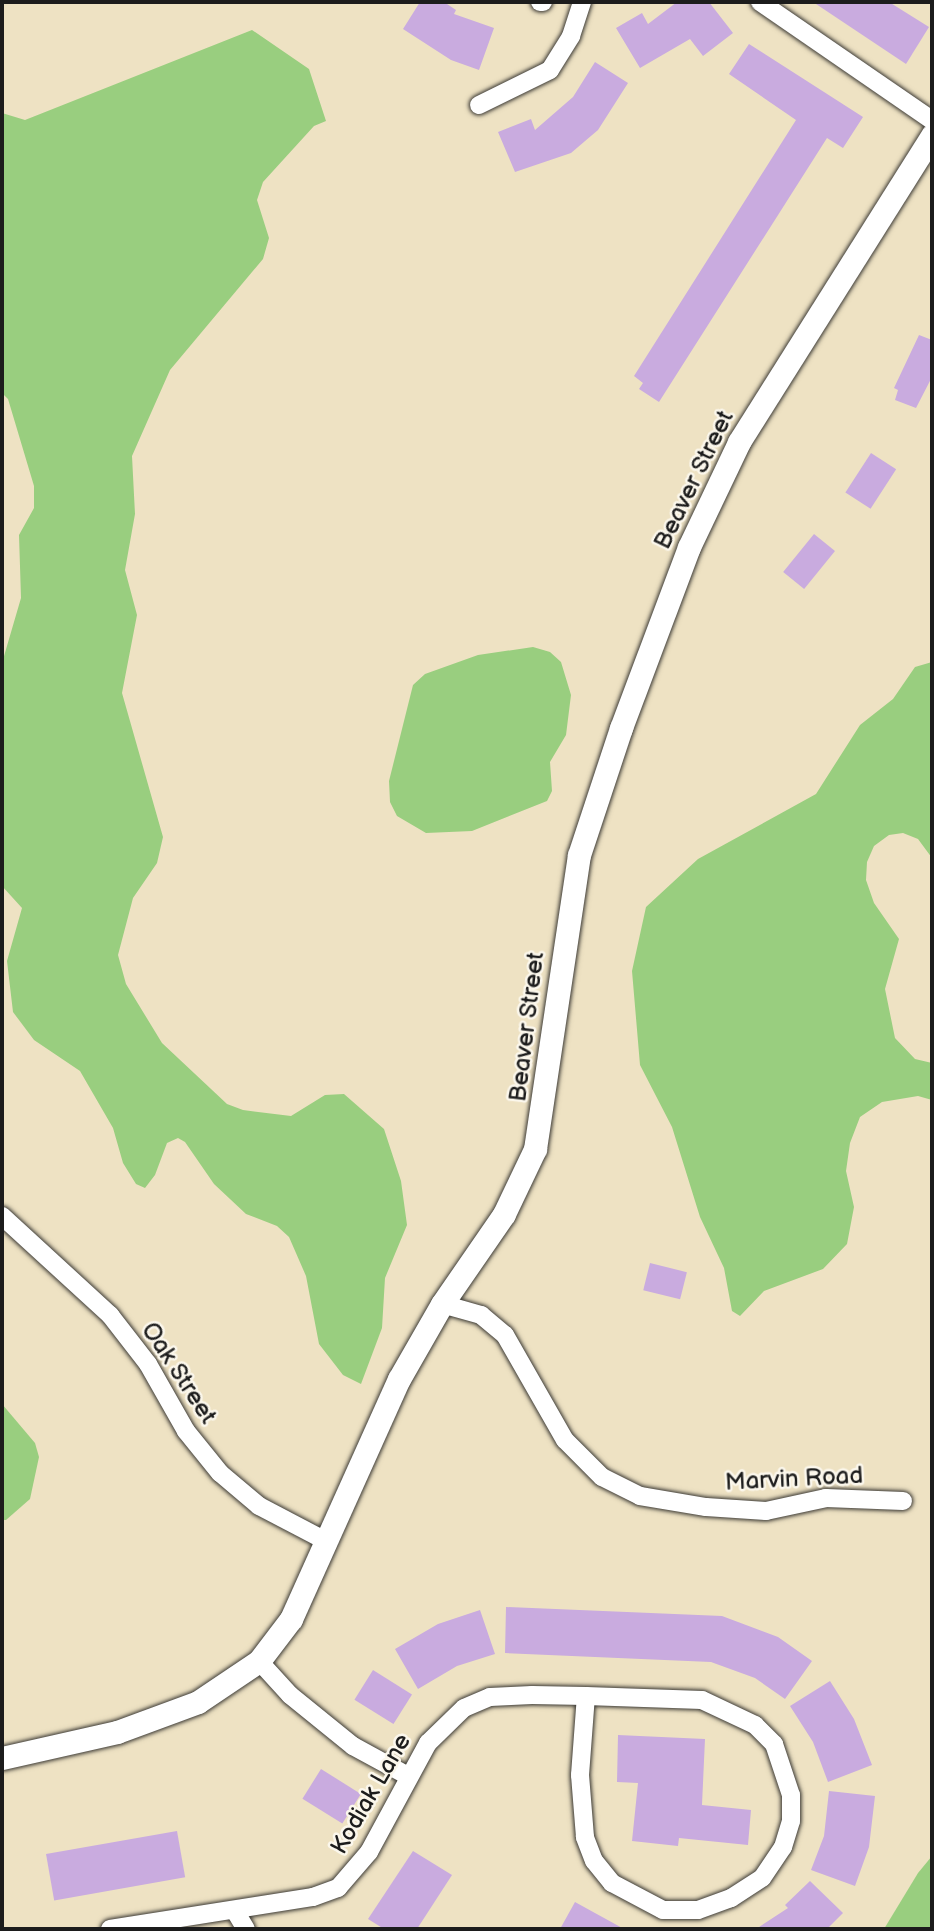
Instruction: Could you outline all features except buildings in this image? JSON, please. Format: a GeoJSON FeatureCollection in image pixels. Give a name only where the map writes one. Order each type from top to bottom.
{"type":"FeatureCollection","features":[{"type":"Feature","properties":{"kind":"street"},"geometry":{"type":"LineString","coordinates":[[479,104],[550,70],[571,36],[582,2]]}},
{"type":"Feature","properties":{"kind":"street"},"geometry":{"type":"LineString","coordinates":[[760,2],[932,120]]}},
{"type":"Feature","properties":{"kind":"street","name":"Beaver Street"},"geometry":{"type":"LineString","coordinates":[[2,1758],[150,1722],[219,1692],[259,1661],[291,1619],[374,1428],[442,1304],[504,1214],[535,1149],[579,855],[689,547],[738,442],[932,135]]}},
{"type":"Feature","properties":{"kind":"street","name":"Oak Street"},"geometry":{"type":"LineString","coordinates":[[2,1216],[110,1315],[148,1363],[186,1431],[220,1472],[259,1506],[326,1541]]}},
{"type":"Feature","properties":{"kind":"street","name":"Marvin Road"},"geometry":{"type":"LineString","coordinates":[[442,1304],[481,1315],[505,1335],[565,1440],[602,1477],[640,1496],[766,1511],[825,1498],[903,1501]]}},
{"type":"Feature","properties":{"kind":"street"},"geometry":{"type":"LineString","coordinates":[[259,1661],[290,1695],[343,1738],[408,1776]]}},
{"type":"Feature","properties":{"kind":"street","name":"Kodiak Lane"},"geometry":{"type":"LineString","coordinates":[[110,1929],[313,1897],[338,1888],[369,1852],[428,1743],[464,1708],[490,1697],[586,1696],[702,1700],[735,1712],[774,1744],[785,1766],[790,1821],[783,1847],[762,1878],[732,1898],[698,1910],[663,1910],[612,1883],[594,1861],[584,1837],[580,1775],[586,1696]]}},
{"type":"Feature","properties":{"kind":"street"},"geometry":{"type":"LineString","coordinates":[[235,1911],[246,1929]]}},
{"type":"Feature","properties":{"kind":"green space"},"geometry":{"type":"Polygon","coordinates":[[[252,30],[309,69],[326,121],[314,126],[263,182],[257,200],[269,238],[263,259],[170,370],[132,456],[135,514],[125,570],[137,615],[122,693],[163,837],[157,863],[133,898],[118,955],[126,984],[162,1043],[227,1104],[243,1110],[291,1116],[325,1095],[344,1094],[384,1129],[401,1181],[407,1225],[385,1278],[382,1328],[361,1384],[343,1375],[319,1344],[306,1276],[289,1237],[277,1226],[246,1214],[214,1184],[185,1142],[178,1138],[167,1143],[155,1175],[145,1188],[136,1184],[123,1163],[113,1128],[80,1071],[34,1040],[13,1012],[7,961],[22,908],[2,886],[2,663],[21,598],[19,535],[34,508],[34,486],[8,399],[2,393],[2,113],[25,120],[252,30]]]}},
{"type":"Feature","properties":{"kind":"green space"},"geometry":{"type":"Polygon","coordinates":[[[533,647],[550,652],[561,662],[571,695],[566,735],[550,762],[552,791],[547,801],[472,831],[426,833],[397,816],[390,802],[389,781],[413,685],[425,674],[478,655],[533,647]]]}},
{"type":"Feature","properties":{"kind":"green space"},"geometry":{"type":"Polygon","coordinates":[[[932,662],[932,858],[918,839],[903,833],[889,835],[874,846],[867,862],[866,880],[874,903],[899,939],[885,989],[895,1038],[915,1059],[932,1063],[932,1100],[918,1096],[882,1102],[860,1117],[850,1143],[846,1171],[854,1207],[847,1244],[823,1269],[764,1291],[740,1316],[732,1311],[724,1268],[700,1217],[672,1127],[640,1065],[632,971],[646,907],[698,859],[816,794],[860,725],[893,699],[915,667],[932,662]]]}},
{"type":"Feature","properties":{"kind":"green space"},"geometry":{"type":"Polygon","coordinates":[[[2,1404],[35,1443],[39,1457],[30,1499],[6,1520],[2,1520],[2,1404]]]}},
{"type":"Feature","properties":{"kind":"green space"},"geometry":{"type":"Polygon","coordinates":[[[932,1856],[932,1929],[884,1929],[918,1873],[932,1856]]]}}]}
